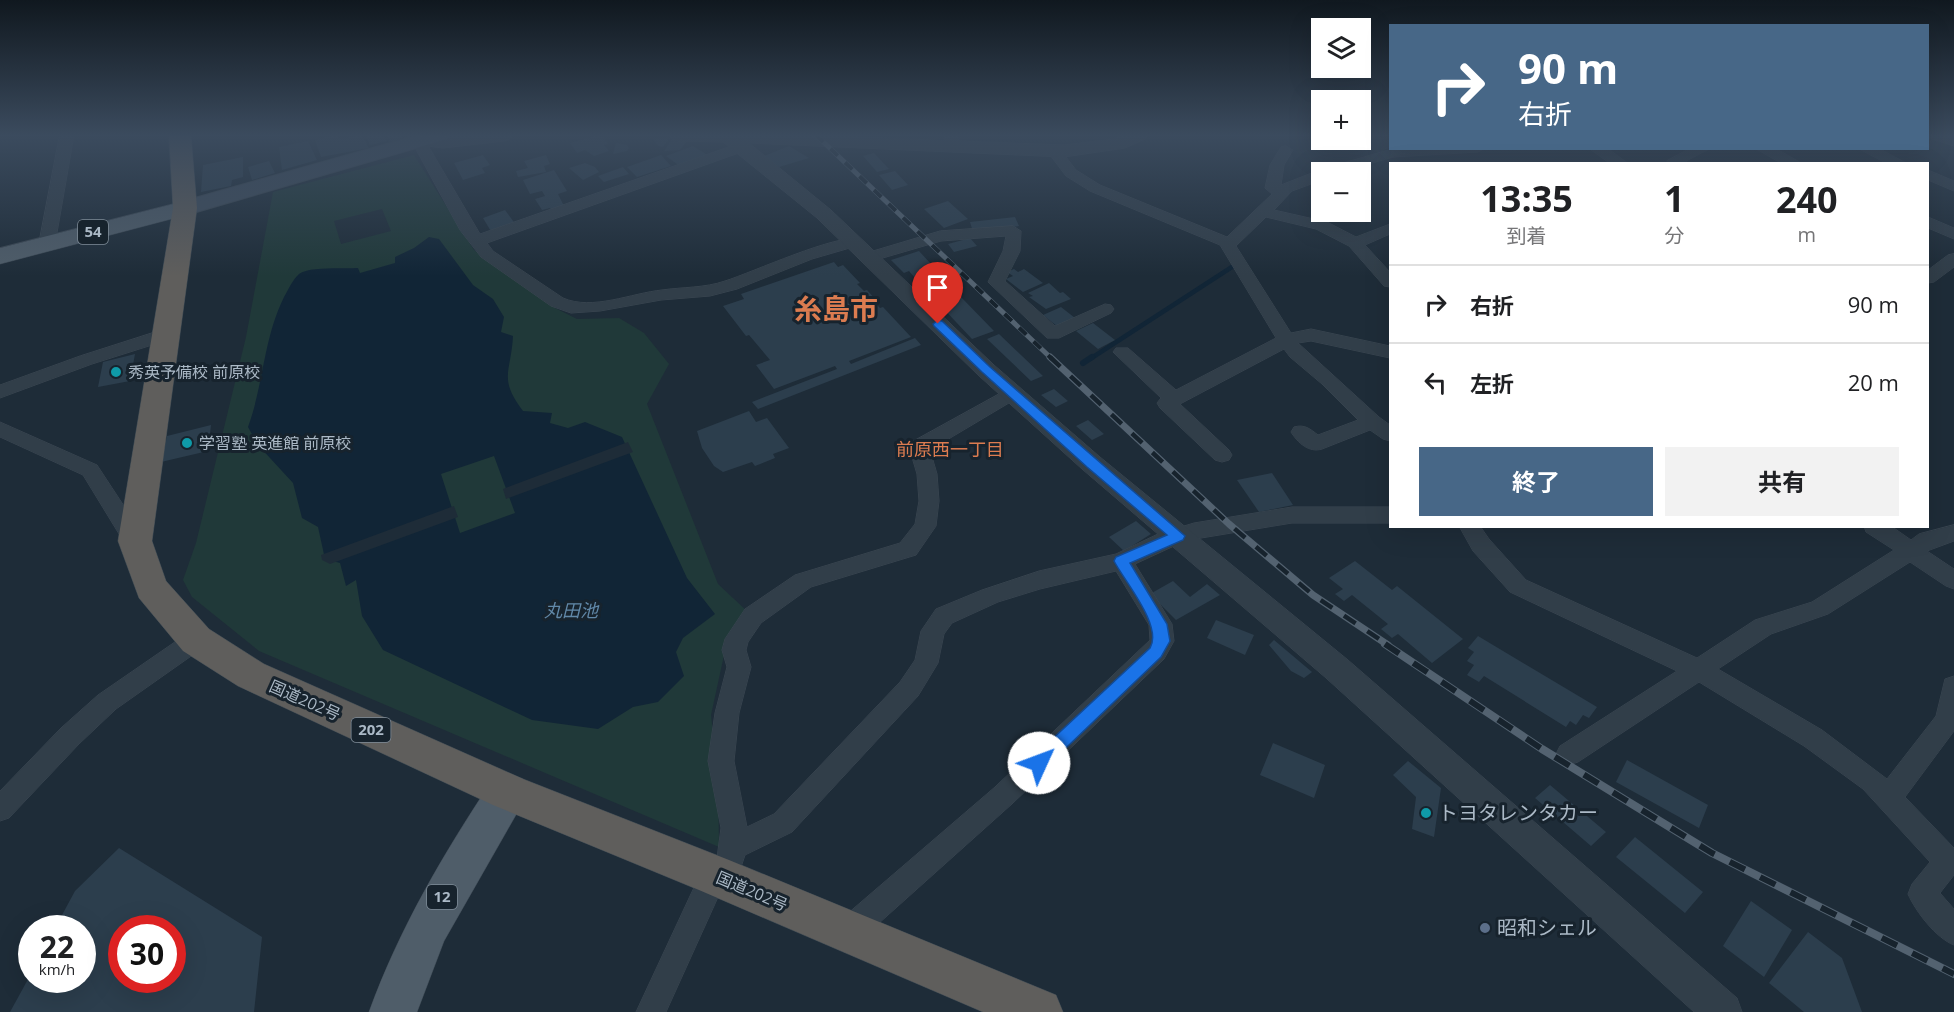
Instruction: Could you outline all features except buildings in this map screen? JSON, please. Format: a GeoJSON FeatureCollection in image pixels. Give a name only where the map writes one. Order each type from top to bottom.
{"type":"FeatureCollection","features":[{"type":"Feature","properties":{"kind":"highway","name":"国道202号"},"geometry":{"type":"LineString","coordinates":[[183,182],[185,208],[168,334],[135,541],[151,588],[196,640],[251,675],[508,792],[724,868],[849,932],[1039,1012]]}},
{"type":"Feature","properties":{"kind":"main road"},"geometry":{"type":"LineString","coordinates":[[185,208],[268,182]]}},
{"type":"Feature","properties":{"kind":"main road","name":"54"},"geometry":{"type":"LineString","coordinates":[[0,256],[185,208]]}},
{"type":"Feature","properties":{"kind":"main road","name":"12"},"geometry":{"type":"LineString","coordinates":[[393,1012],[404,978],[441,898],[508,792]]}},
{"type":"Feature","properties":{"kind":"street"},"geometry":{"type":"LineString","coordinates":[[47,244],[58,182]]}},
{"type":"Feature","properties":{"kind":"street"},"geometry":{"type":"LineString","coordinates":[[442,182],[487,254],[556,302],[570,308],[600,306],[661,295],[710,291],[862,249],[940,236],[1013,231],[1015,238],[1010,254],[996,282],[1053,334],[1105,309]]}},
{"type":"Feature","properties":{"kind":"street"},"geometry":{"type":"LineString","coordinates":[[477,241],[625,182]]}},
{"type":"Feature","properties":{"kind":"street"},"geometry":{"type":"LineString","coordinates":[[782,182],[862,249],[1012,393],[1337,669],[1723,1012]]}},
{"type":"Feature","properties":{"kind":"street"},"geometry":{"type":"LineString","coordinates":[[1085,182],[1209,233],[1229,244],[1296,353],[1329,380],[1372,422],[1389,433]]}},
{"type":"Feature","properties":{"kind":"street"},"geometry":{"type":"LineString","coordinates":[[1274,182],[1273,188],[1281,194]]}},
{"type":"Feature","properties":{"kind":"street"},"geometry":{"type":"LineString","coordinates":[[1229,244],[1248,223],[1263,212],[1287,188],[1301,182]]}},
{"type":"Feature","properties":{"kind":"street"},"geometry":{"type":"LineString","coordinates":[[1263,212],[1321,225],[1355,243],[1389,281]]}},
{"type":"Feature","properties":{"kind":"street"},"geometry":{"type":"LineString","coordinates":[[1929,222],[1954,234]]}},
{"type":"Feature","properties":{"kind":"street"},"geometry":{"type":"LineString","coordinates":[[1355,243],[1389,229]]}},
{"type":"Feature","properties":{"kind":"street"},"geometry":{"type":"LineString","coordinates":[[1929,277],[1954,259]]}},
{"type":"Feature","properties":{"kind":"street"},"geometry":{"type":"LineString","coordinates":[[0,392],[86,360],[168,334]]}},
{"type":"Feature","properties":{"kind":"street"},"geometry":{"type":"LineString","coordinates":[[1221,455],[1167,403],[1287,339],[1311,335],[1389,352]]}},
{"type":"Feature","properties":{"kind":"street"},"geometry":{"type":"LineString","coordinates":[[1122,352],[1174,399]]}},
{"type":"Feature","properties":{"kind":"street"},"geometry":{"type":"LineString","coordinates":[[651,1012],[724,868],[734,828],[721,760],[727,713],[739,667],[734,650],[742,629],[760,611],[803,581],[908,549],[924,526],[929,501],[927,474],[919,447],[1012,393]]}},
{"type":"Feature","properties":{"kind":"street"},"geometry":{"type":"LineString","coordinates":[[1301,432],[1315,444],[1372,422]]}},
{"type":"Feature","properties":{"kind":"street"},"geometry":{"type":"LineString","coordinates":[[0,429],[90,470],[135,541]]}},
{"type":"Feature","properties":{"kind":"street"},"geometry":{"type":"LineString","coordinates":[[724,868],[783,823],[909,689],[926,663],[933,631],[944,616],[990,596],[1039,580],[1121,561],[1178,536],[1229,524],[1292,515],[1389,515]]}},
{"type":"Feature","properties":{"kind":"street"},"geometry":{"type":"LineString","coordinates":[[1470,528],[1481,545],[1518,586],[1699,670],[1813,738],[1872,781],[1948,861],[1922,894],[1954,931]]}},
{"type":"Feature","properties":{"kind":"street"},"geometry":{"type":"LineString","coordinates":[[1877,528],[1954,580]]}},
{"type":"Feature","properties":{"kind":"street"},"geometry":{"type":"LineString","coordinates":[[1569,754],[1763,627],[1820,608],[1927,540],[1954,533]]}},
{"type":"Feature","properties":{"kind":"street"},"geometry":{"type":"LineString","coordinates":[[849,932],[1004,795],[1156,652],[1162,641],[1160,624],[1121,561]]}},
{"type":"Feature","properties":{"kind":"street"},"geometry":{"type":"LineString","coordinates":[[0,809],[70,736],[107,702],[196,640]]}},
{"type":"Feature","properties":{"kind":"street"},"geometry":{"type":"LineString","coordinates":[[1888,798],[1948,720],[1954,686]]}},
{"type":"Feature","properties":{"kind":"green space"},"geometry":{"type":"Polygon","coordinates":[[[310,182],[431,182],[474,250],[555,308],[577,319],[619,318],[644,333],[669,364],[647,404],[718,584],[749,613],[726,646],[711,715],[718,781],[719,847],[259,651],[192,597],[183,580],[196,543],[246,337],[273,192],[310,182]],[[382,209],[334,221],[341,244],[391,231],[382,209]]]}},
{"type":"Feature","properties":{"kind":"water","name":"丸田池"},"geometry":{"type":"Polygon","coordinates":[[[429,237],[439,239],[473,285],[493,299],[504,317],[501,332],[513,336],[508,383],[515,400],[523,411],[552,413],[550,423],[568,428],[585,422],[622,437],[687,578],[715,614],[683,638],[676,652],[684,676],[658,702],[633,707],[598,729],[532,720],[383,650],[362,616],[356,580],[346,586],[340,563],[325,559],[318,527],[302,518],[293,483],[258,445],[248,427],[277,313],[297,276],[304,271],[327,268],[358,268],[360,273],[395,263],[395,257],[414,248],[429,237]],[[494,456],[441,474],[460,533],[515,513],[494,456]]]}},
{"type":"Feature","properties":{"kind":"pier"},"geometry":{"type":"Polygon","coordinates":[[[628,442],[633,452],[506,499],[503,489],[628,442]]]}},
{"type":"Feature","properties":{"kind":"pier"},"geometry":{"type":"Polygon","coordinates":[[[454,506],[458,517],[330,564],[322,560],[321,555],[454,506]]]}},
{"type":"Feature","properties":{"kind":"waterway"},"geometry":{"type":"LineString","coordinates":[[1090,359],[1235,265]]}},
{"type":"Feature","properties":{"kind":"waterway"},"geometry":{"type":"LineString","coordinates":[[1083,363],[1092,357]]}},
{"type":"Feature","properties":{"kind":"railway"},"geometry":{"type":"LineString","coordinates":[[866,182],[1052,359]]}},
{"type":"Feature","properties":{"kind":"railway"},"geometry":{"type":"LineString","coordinates":[[1050,357],[1229,524],[1313,595],[1388,645]]}},
{"type":"Feature","properties":{"kind":"railway"},"geometry":{"type":"LineString","coordinates":[[1385,644],[1542,749],[1712,853],[1954,974]]}},
{"type":"Feature","properties":{"kind":"place","name":"秀英予備校 前原校"},"geometry":{"type":"Point","coordinates":[116,372]}},
{"type":"Feature","properties":{"kind":"place","name":"学習塾 英進館 前原校"},"geometry":{"type":"Point","coordinates":[187,443]}},
{"type":"Feature","properties":{"kind":"place","name":"トヨタレンタカー"},"geometry":{"type":"Point","coordinates":[1426,813]}},
{"type":"Feature","properties":{"kind":"place","name":"昭和シェル"},"geometry":{"type":"Point","coordinates":[1485,928]}},
{"type":"Feature","properties":{"kind":"district","name":"糸島市"},"geometry":{"type":"Point","coordinates":[836,309]}},
{"type":"Feature","properties":{"kind":"district","name":"前原西一丁目"},"geometry":{"type":"Point","coordinates":[950,450]}},
{"type":"Feature","properties":{"kind":"route"},"geometry":{"type":"LineString","coordinates":[[938,324],[1091,463],[1178,536],[1121,561],[1160,624],[1162,641],[1156,652],[1039,763]]}}]}
